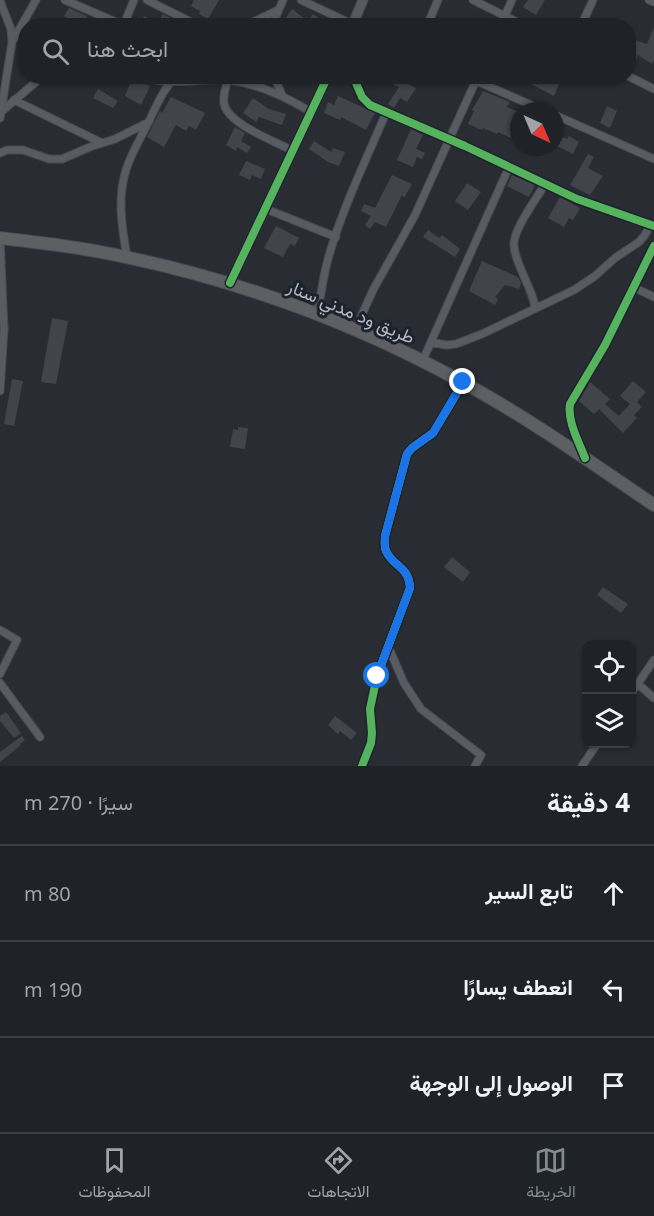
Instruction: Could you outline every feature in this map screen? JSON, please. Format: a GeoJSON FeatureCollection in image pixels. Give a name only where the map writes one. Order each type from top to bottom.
{"type":"FeatureCollection","features":[{"type":"Feature","properties":{"kind":"highway","name":"طريق ود مدني سنار"},"geometry":{"type":"LineString","coordinates":[[0,238],[127,257],[230,283],[317,314],[463,382],[525,418],[654,506]]}},
{"type":"Feature","properties":{"kind":"street"},"geometry":{"type":"LineString","coordinates":[[26,18],[36,0]]}},
{"type":"Feature","properties":{"kind":"street"},"geometry":{"type":"LineString","coordinates":[[65,0],[108,18]]}},
{"type":"Feature","properties":{"kind":"street"},"geometry":{"type":"LineString","coordinates":[[128,18],[134,0]]}},
{"type":"Feature","properties":{"kind":"street"},"geometry":{"type":"LineString","coordinates":[[147,0],[183,18]]}},
{"type":"Feature","properties":{"kind":"street"},"geometry":{"type":"LineString","coordinates":[[275,18],[283,0]]}},
{"type":"Feature","properties":{"kind":"street"},"geometry":{"type":"LineString","coordinates":[[301,0],[338,18]]}},
{"type":"Feature","properties":{"kind":"street"},"geometry":{"type":"LineString","coordinates":[[356,18],[363,0]]}},
{"type":"Feature","properties":{"kind":"street"},"geometry":{"type":"LineString","coordinates":[[430,18],[438,0]]}},
{"type":"Feature","properties":{"kind":"street"},"geometry":{"type":"LineString","coordinates":[[473,0],[509,18]]}},
{"type":"Feature","properties":{"kind":"street"},"geometry":{"type":"LineString","coordinates":[[505,16],[512,0]]}},
{"type":"Feature","properties":{"kind":"street"},"geometry":{"type":"LineString","coordinates":[[585,18],[593,0]]}},
{"type":"Feature","properties":{"kind":"street"},"geometry":{"type":"LineString","coordinates":[[649,0],[654,2]]}},
{"type":"Feature","properties":{"kind":"street"},"geometry":{"type":"LineString","coordinates":[[0,1],[11,29],[12,42],[1,114]]}},
{"type":"Feature","properties":{"kind":"street"},"geometry":{"type":"LineString","coordinates":[[262,18],[278,10]]}},
{"type":"Feature","properties":{"kind":"street"},"geometry":{"type":"LineString","coordinates":[[12,42],[18,32]]}},
{"type":"Feature","properties":{"kind":"street"},"geometry":{"type":"LineString","coordinates":[[636,80],[654,89]]}},
{"type":"Feature","properties":{"kind":"street"},"geometry":{"type":"LineString","coordinates":[[1,114],[33,84]]}},
{"type":"Feature","properties":{"kind":"street"},"geometry":{"type":"LineString","coordinates":[[127,257],[122,229],[122,189],[126,170],[149,122],[171,84]]}},
{"type":"Feature","properties":{"kind":"street"},"geometry":{"type":"LineString","coordinates":[[227,84],[224,91],[224,105],[233,118],[293,151]]}},
{"type":"Feature","properties":{"kind":"street"},"geometry":{"type":"LineString","coordinates":[[244,84],[282,95],[311,112]]}},
{"type":"Feature","properties":{"kind":"street"},"geometry":{"type":"LineString","coordinates":[[277,84],[282,95]]}},
{"type":"Feature","properties":{"kind":"street"},"geometry":{"type":"LineString","coordinates":[[230,283],[324,84]]}},
{"type":"Feature","properties":{"kind":"street"},"geometry":{"type":"LineString","coordinates":[[356,84],[362,97],[370,105],[598,208],[652,225],[639,242],[574,290],[456,344],[431,342]]}},
{"type":"Feature","properties":{"kind":"street"},"geometry":{"type":"LineString","coordinates":[[355,330],[373,290],[415,215],[475,84]]}},
{"type":"Feature","properties":{"kind":"street"},"geometry":{"type":"LineString","coordinates":[[488,84],[526,102]]}},
{"type":"Feature","properties":{"kind":"street"},"geometry":{"type":"LineString","coordinates":[[14,100],[102,143]]}},
{"type":"Feature","properties":{"kind":"street"},"geometry":{"type":"LineString","coordinates":[[317,314],[328,259],[386,112]]}},
{"type":"Feature","properties":{"kind":"street"},"geometry":{"type":"LineString","coordinates":[[564,119],[654,159]]}},
{"type":"Feature","properties":{"kind":"street"},"geometry":{"type":"LineString","coordinates":[[0,153],[7,150],[23,150],[49,159],[62,159],[131,133],[149,122]]}},
{"type":"Feature","properties":{"kind":"street"},"geometry":{"type":"LineString","coordinates":[[423,362],[509,167]]}},
{"type":"Feature","properties":{"kind":"street"},"geometry":{"type":"LineString","coordinates":[[535,307],[514,246],[519,228],[545,184]]}},
{"type":"Feature","properties":{"kind":"street"},"geometry":{"type":"LineString","coordinates":[[266,209],[336,237]]}},
{"type":"Feature","properties":{"kind":"street"},"geometry":{"type":"LineString","coordinates":[[0,238],[3,329],[0,391]]}},
{"type":"Feature","properties":{"kind":"street"},"geometry":{"type":"LineString","coordinates":[[585,458],[575,433],[569,410],[570,404],[605,345],[654,246]]}},
{"type":"Feature","properties":{"kind":"street"},"geometry":{"type":"LineString","coordinates":[[633,287],[654,297]]}},
{"type":"Feature","properties":{"kind":"street"},"geometry":{"type":"LineString","coordinates":[[362,766],[371,743],[370,709],[377,676],[410,588],[410,580],[405,571],[386,553],[385,546],[385,536],[403,464],[412,448],[433,433],[463,382]]}},
{"type":"Feature","properties":{"kind":"street"},"geometry":{"type":"LineString","coordinates":[[0,630],[17,640],[0,674]]}},
{"type":"Feature","properties":{"kind":"street"},"geometry":{"type":"LineString","coordinates":[[388,646],[404,682],[421,709],[478,752],[480,759],[475,766]]}},
{"type":"Feature","properties":{"kind":"street"},"geometry":{"type":"LineString","coordinates":[[636,687],[654,660]]}},
{"type":"Feature","properties":{"kind":"street"},"geometry":{"type":"LineString","coordinates":[[0,683],[40,737]]}},
{"type":"Feature","properties":{"kind":"street"},"geometry":{"type":"LineString","coordinates":[[638,684],[654,698]]}},
{"type":"Feature","properties":{"kind":"street"},"geometry":{"type":"LineString","coordinates":[[582,766],[594,748]]}},
{"type":"Feature","properties":{"kind":"building"},"geometry":{"type":"Polygon","coordinates":[[[194,0],[219,0],[209,18],[199,14],[200,11],[191,6],[194,0]]]}},
{"type":"Feature","properties":{"kind":"building"},"geometry":{"type":"Polygon","coordinates":[[[528,0],[545,0],[536,15],[523,7],[528,0]]]}},
{"type":"Feature","properties":{"kind":"building"},"geometry":{"type":"Polygon","coordinates":[[[69,8],[87,16],[86,18],[68,18],[64,16],[69,8]]]}},
{"type":"Feature","properties":{"kind":"building"},"geometry":{"type":"Polygon","coordinates":[[[292,9],[304,18],[286,18],[292,9]]]}},
{"type":"Feature","properties":{"kind":"building"},"geometry":{"type":"Polygon","coordinates":[[[654,27],[652,64],[638,55],[636,60],[636,41],[647,44],[654,27]]]}},
{"type":"Feature","properties":{"kind":"building"},"geometry":{"type":"Polygon","coordinates":[[[130,84],[150,86],[141,105],[125,96],[130,84]]]}},
{"type":"Feature","properties":{"kind":"building"},"geometry":{"type":"Polygon","coordinates":[[[393,84],[408,84],[416,88],[407,102],[400,98],[394,108],[388,104],[399,87],[393,84]]]}},
{"type":"Feature","properties":{"kind":"building"},"geometry":{"type":"Polygon","coordinates":[[[531,84],[559,84],[554,96],[531,84]]]}},
{"type":"Feature","properties":{"kind":"building"},"geometry":{"type":"Polygon","coordinates":[[[98,89],[118,101],[113,108],[93,98],[98,89]]]}},
{"type":"Feature","properties":{"kind":"building"},"geometry":{"type":"Polygon","coordinates":[[[483,91],[510,102],[507,107],[510,108],[510,138],[468,124],[474,111],[472,110],[483,91]]]}},
{"type":"Feature","properties":{"kind":"building"},"geometry":{"type":"Polygon","coordinates":[[[338,96],[375,113],[366,130],[341,117],[340,120],[324,113],[328,102],[334,105],[338,96]]]}},
{"type":"Feature","properties":{"kind":"building"},"geometry":{"type":"Polygon","coordinates":[[[171,97],[205,113],[196,130],[189,126],[186,131],[176,125],[164,147],[147,137],[160,111],[162,113],[171,97]]]}},
{"type":"Feature","properties":{"kind":"building"},"geometry":{"type":"Polygon","coordinates":[[[253,98],[269,109],[286,114],[282,125],[259,117],[256,122],[243,113],[253,98]]]}},
{"type":"Feature","properties":{"kind":"building"},"geometry":{"type":"Polygon","coordinates":[[[607,106],[617,111],[610,128],[600,123],[607,106]]]}},
{"type":"Feature","properties":{"kind":"building"},"geometry":{"type":"Polygon","coordinates":[[[235,127],[245,133],[241,141],[251,147],[247,153],[237,147],[236,151],[226,145],[235,127]]]}},
{"type":"Feature","properties":{"kind":"building"},"geometry":{"type":"Polygon","coordinates":[[[411,129],[423,135],[416,149],[425,153],[422,159],[417,157],[413,167],[397,160],[411,129]]]}},
{"type":"Feature","properties":{"kind":"building"},"geometry":{"type":"Polygon","coordinates":[[[569,136],[579,142],[573,154],[564,150],[564,138],[567,139],[569,136]]]}},
{"type":"Feature","properties":{"kind":"building"},"geometry":{"type":"Polygon","coordinates":[[[314,141],[331,152],[333,148],[345,152],[339,166],[328,162],[309,149],[314,141]]]}},
{"type":"Feature","properties":{"kind":"building"},"geometry":{"type":"Polygon","coordinates":[[[588,154],[594,157],[588,168],[603,176],[590,195],[570,185],[588,154]]]}},
{"type":"Feature","properties":{"kind":"building"},"geometry":{"type":"Polygon","coordinates":[[[246,161],[265,169],[261,179],[252,175],[250,180],[239,175],[246,161]]]}},
{"type":"Feature","properties":{"kind":"building"},"geometry":{"type":"Polygon","coordinates":[[[392,175],[412,184],[404,198],[402,195],[386,227],[375,222],[370,229],[365,225],[371,216],[361,211],[364,204],[375,208],[392,175]]]}},
{"type":"Feature","properties":{"kind":"building"},"geometry":{"type":"Polygon","coordinates":[[[512,175],[535,185],[529,197],[507,186],[512,175]]]}},
{"type":"Feature","properties":{"kind":"building"},"geometry":{"type":"Polygon","coordinates":[[[467,183],[481,192],[468,210],[455,201],[467,183]]]}},
{"type":"Feature","properties":{"kind":"building"},"geometry":{"type":"Polygon","coordinates":[[[560,197],[580,208],[573,220],[569,218],[564,227],[548,218],[560,197]]]}},
{"type":"Feature","properties":{"kind":"building"},"geometry":{"type":"Polygon","coordinates":[[[276,226],[299,238],[295,246],[290,244],[283,257],[264,248],[276,226]]]}},
{"type":"Feature","properties":{"kind":"building"},"geometry":{"type":"Polygon","coordinates":[[[428,230],[439,238],[442,235],[460,249],[455,257],[423,237],[428,230]]]}},
{"type":"Feature","properties":{"kind":"building"},"geometry":{"type":"Polygon","coordinates":[[[482,261],[518,277],[521,283],[519,289],[505,285],[495,297],[498,299],[495,305],[469,291],[482,261]]]}},
{"type":"Feature","properties":{"kind":"building"},"geometry":{"type":"Polygon","coordinates":[[[52,318],[68,321],[56,384],[41,382],[52,318]]]}},
{"type":"Feature","properties":{"kind":"building"},"geometry":{"type":"Polygon","coordinates":[[[12,379],[23,381],[14,426],[4,424],[12,379]]]}},
{"type":"Feature","properties":{"kind":"building"},"geometry":{"type":"Polygon","coordinates":[[[633,381],[646,392],[637,402],[642,407],[634,415],[637,418],[623,433],[599,409],[594,414],[579,401],[590,382],[610,399],[605,404],[619,416],[630,404],[620,396],[633,381]]]}},
{"type":"Feature","properties":{"kind":"building"},"geometry":{"type":"Polygon","coordinates":[[[238,427],[248,428],[245,449],[230,447],[233,429],[238,430],[238,427]]]}},
{"type":"Feature","properties":{"kind":"building"},"geometry":{"type":"Polygon","coordinates":[[[452,557],[470,572],[463,582],[444,567],[452,557]]]}},
{"type":"Feature","properties":{"kind":"building"},"geometry":{"type":"Polygon","coordinates":[[[603,587],[628,604],[621,613],[597,595],[603,587]]]}},
{"type":"Feature","properties":{"kind":"building"},"geometry":{"type":"Polygon","coordinates":[[[6,712],[21,733],[14,738],[0,721],[0,716],[6,712]]]}},
{"type":"Feature","properties":{"kind":"building"},"geometry":{"type":"Polygon","coordinates":[[[335,716],[357,733],[351,740],[340,731],[338,734],[328,725],[335,716]]]}},
{"type":"Feature","properties":{"kind":"building"},"geometry":{"type":"Polygon","coordinates":[[[22,736],[25,740],[21,745],[0,762],[0,752],[22,736]]]}},
{"type":"Feature","properties":{"kind":"cycle path"},"geometry":{"type":"LineString","coordinates":[[230,283],[324,84]]}},
{"type":"Feature","properties":{"kind":"cycle path"},"geometry":{"type":"LineString","coordinates":[[356,84],[362,97],[370,105],[465,146],[577,199],[654,226]]}},
{"type":"Feature","properties":{"kind":"cycle path"},"geometry":{"type":"LineString","coordinates":[[585,458],[572,424],[570,404],[605,345],[654,246]]}},
{"type":"Feature","properties":{"kind":"cycle path"},"geometry":{"type":"LineString","coordinates":[[362,766],[371,743],[370,709],[377,676],[410,588],[407,575],[386,551],[385,536],[407,454],[433,433],[463,383]]}},
{"type":"Feature","properties":{"kind":"route"},"geometry":{"type":"LineString","coordinates":[[377,676],[410,588],[410,580],[405,571],[386,553],[385,546],[385,536],[403,464],[412,448],[433,433],[463,382]]}}]}
